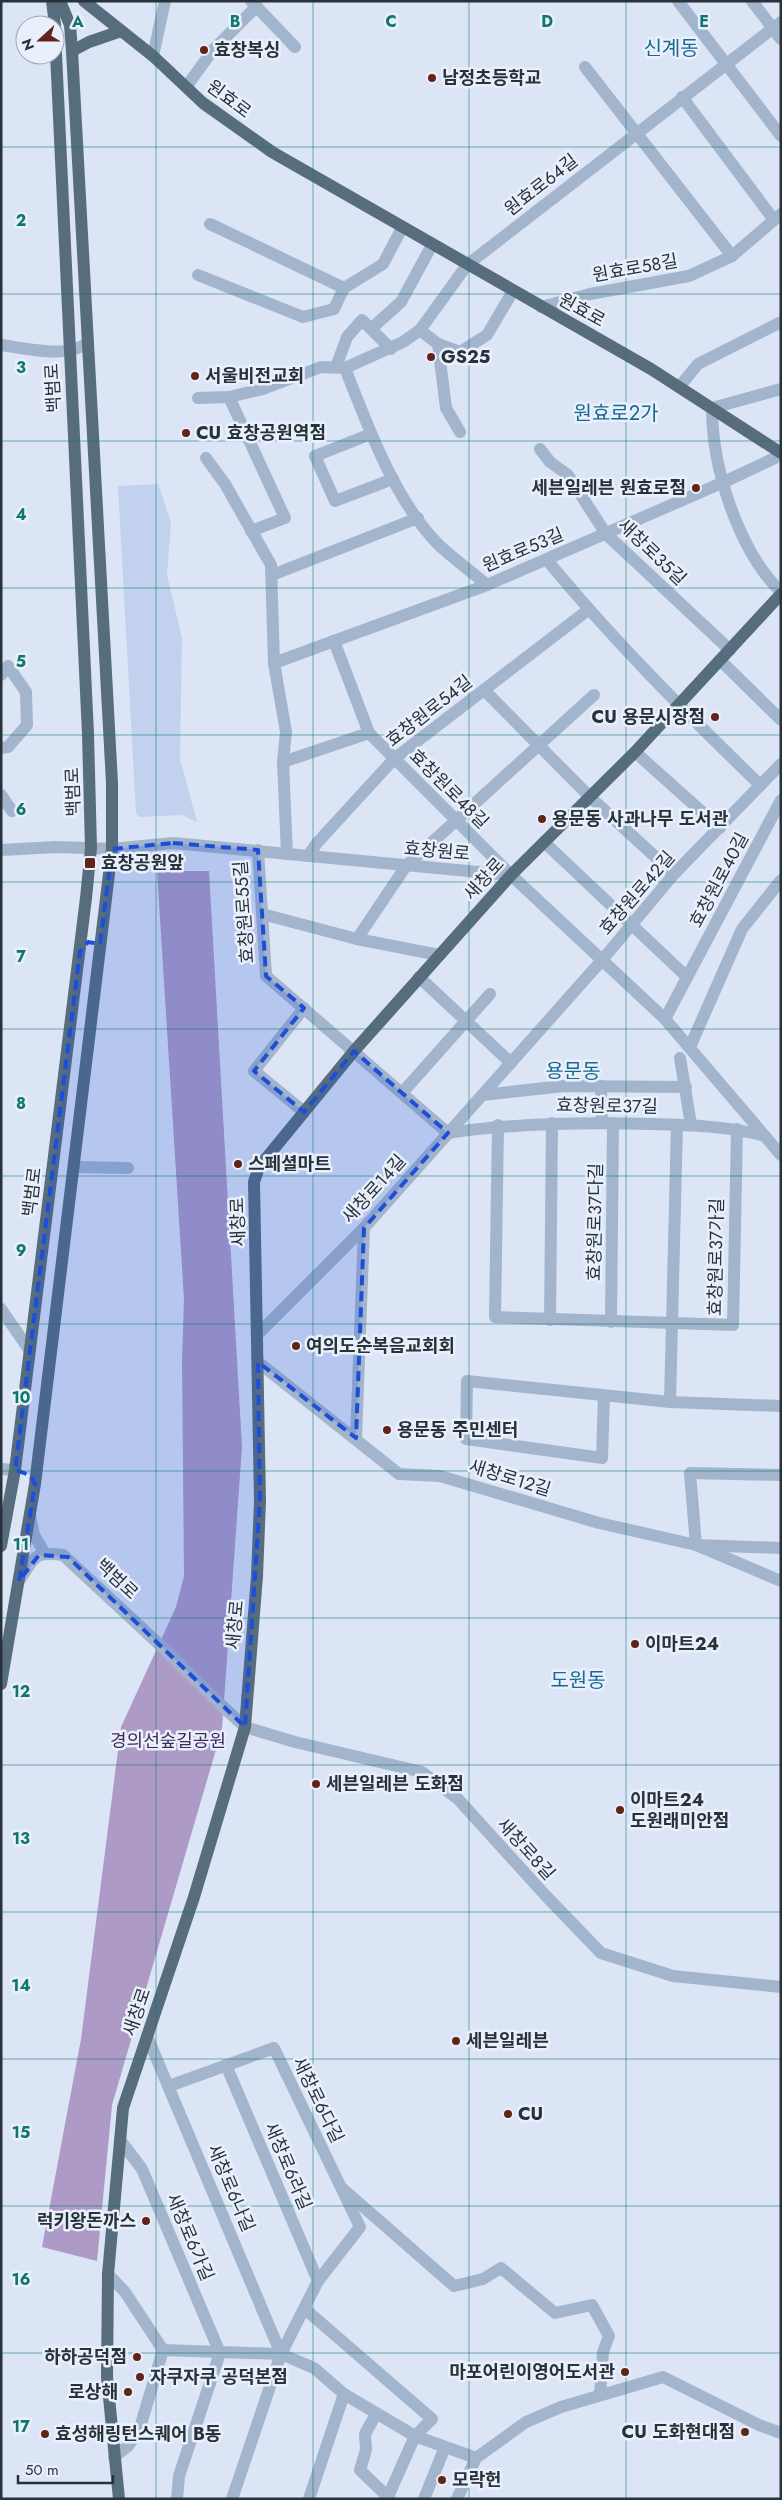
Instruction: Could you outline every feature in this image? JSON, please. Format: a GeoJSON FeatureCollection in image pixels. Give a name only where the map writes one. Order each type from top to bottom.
{"type":"FeatureCollection","features":[{"type":"Feature","properties":{"kind":"main road"},"geometry":{"type":"LineString","coordinates":[[52,1],[54,15]]}},
{"type":"Feature","properties":{"kind":"main road"},"geometry":{"type":"LineString","coordinates":[[1,1684],[35,1484],[112,849],[112,791],[73,65],[70,25],[60,1]]}},
{"type":"Feature","properties":{"kind":"main road","name":"원효로"},"geometry":{"type":"LineString","coordinates":[[84,1],[153,56],[204,103],[272,152],[680,386],[781,454]]}},
{"type":"Feature","properties":{"kind":"main road"},"geometry":{"type":"LineString","coordinates":[[72,51],[89,42],[121,31]]}},
{"type":"Feature","properties":{"kind":"main road"},"geometry":{"type":"LineString","coordinates":[[65,56],[73,65]]}},
{"type":"Feature","properties":{"kind":"main road","name":"백범로"},"geometry":{"type":"LineString","coordinates":[[1,1546],[15,1470],[80,951],[91,848],[88,734],[68,351],[69,318],[56,65]]}},
{"type":"Feature","properties":{"kind":"main road"},"geometry":{"type":"LineString","coordinates":[[68,351],[79,362],[85,372],[91,394]]}},
{"type":"Feature","properties":{"kind":"main road","name":"새창로"},"geometry":{"type":"LineString","coordinates":[[119,2499],[107,2377],[108,2274],[122,2108],[194,1897],[245,1727],[257,1576],[260,1501],[254,1182],[259,1167],[354,1051],[511,874],[634,752],[781,593]]}},
{"type":"Feature","properties":{"kind":"main road"},"geometry":{"type":"LineString","coordinates":[[88,734],[93,743],[103,742],[108,733]]}},
{"type":"Feature","properties":{"kind":"main road"},"geometry":{"type":"LineString","coordinates":[[80,951],[88,942],[94,943],[99,953]]}},
{"type":"Feature","properties":{"kind":"main road"},"geometry":{"type":"LineString","coordinates":[[15,1470],[30,1475],[35,1484]]}},
{"type":"Feature","properties":{"kind":"street"},"geometry":{"type":"LineString","coordinates":[[153,56],[165,1]]}},
{"type":"Feature","properties":{"kind":"street"},"geometry":{"type":"LineString","coordinates":[[678,1],[781,136]]}},
{"type":"Feature","properties":{"kind":"street"},"geometry":{"type":"LineString","coordinates":[[752,1],[777,25],[781,39]]}},
{"type":"Feature","properties":{"kind":"street","name":"원효로"},"geometry":{"type":"LineString","coordinates":[[186,87],[213,50],[254,4],[296,47]]}},
{"type":"Feature","properties":{"kind":"street","name":"원효로64길"},"geometry":{"type":"LineString","coordinates":[[420,330],[467,265],[636,132],[777,25]]}},
{"type":"Feature","properties":{"kind":"street"},"geometry":{"type":"LineString","coordinates":[[585,67],[732,256]]}},
{"type":"Feature","properties":{"kind":"street","name":"원효로58길"},"geometry":{"type":"LineString","coordinates":[[541,307],[590,294],[689,276],[732,256],[777,217],[682,97]]}},
{"type":"Feature","properties":{"kind":"street"},"geometry":{"type":"LineString","coordinates":[[210,224],[344,288]]}},
{"type":"Feature","properties":{"kind":"street"},"geometry":{"type":"LineString","coordinates":[[198,275],[303,317],[334,309],[344,288],[383,264],[402,228]]}},
{"type":"Feature","properties":{"kind":"street"},"geometry":{"type":"LineString","coordinates":[[372,328],[401,302],[432,245]]}},
{"type":"Feature","properties":{"kind":"street"},"geometry":{"type":"LineString","coordinates":[[198,398],[229,397],[263,389],[322,367],[341,367],[391,349],[420,330],[438,344],[460,352],[487,335],[513,291]]}},
{"type":"Feature","properties":{"kind":"street"},"geometry":{"type":"LineString","coordinates":[[391,349],[362,320],[347,336],[341,367],[392,479],[418,518],[437,543],[487,585]]}},
{"type":"Feature","properties":{"kind":"street"},"geometry":{"type":"LineString","coordinates":[[680,386],[698,364],[781,322]]}},
{"type":"Feature","properties":{"kind":"street"},"geometry":{"type":"LineString","coordinates":[[2,345],[49,351],[68,351],[83,347],[88,341]]}},
{"type":"Feature","properties":{"kind":"street"},"geometry":{"type":"LineString","coordinates":[[438,344],[446,408],[460,432]]}},
{"type":"Feature","properties":{"kind":"street"},"geometry":{"type":"LineString","coordinates":[[724,482],[712,434],[712,408],[781,389]]}},
{"type":"Feature","properties":{"kind":"street"},"geometry":{"type":"LineString","coordinates":[[229,397],[286,518],[251,531]]}},
{"type":"Feature","properties":{"kind":"street"},"geometry":{"type":"LineString","coordinates":[[371,434],[315,456],[335,501],[392,479]]}},
{"type":"Feature","properties":{"kind":"street","name":"새창로35길"},"geometry":{"type":"LineString","coordinates":[[540,449],[550,462],[568,475],[606,534],[730,650]]}},
{"type":"Feature","properties":{"kind":"street","name":"원효로53길"},"geometry":{"type":"LineString","coordinates":[[274,664],[487,585],[724,482],[781,454]]}},
{"type":"Feature","properties":{"kind":"street"},"geometry":{"type":"LineString","coordinates":[[206,458],[225,484],[271,565],[274,664],[286,732],[282,762],[286,854]]}},
{"type":"Feature","properties":{"kind":"street","name":"새창로"},"geometry":{"type":"LineString","coordinates":[[724,482],[742,537],[765,577],[781,593]]}},
{"type":"Feature","properties":{"kind":"street"},"geometry":{"type":"LineString","coordinates":[[272,575],[418,518]]}},
{"type":"Feature","properties":{"kind":"street"},"geometry":{"type":"LineString","coordinates":[[547,560],[588,610],[678,705],[760,786]]}},
{"type":"Feature","properties":{"kind":"street","name":"효창원로54길"},"geometry":{"type":"LineString","coordinates":[[308,856],[317,843],[394,760],[588,610]]}},
{"type":"Feature","properties":{"kind":"street","name":"효창원로48길"},"geometry":{"type":"LineString","coordinates":[[334,641],[369,733],[394,760],[511,874]]}},
{"type":"Feature","properties":{"kind":"street"},"geometry":{"type":"LineString","coordinates":[[720,660],[781,720]]}},
{"type":"Feature","properties":{"kind":"street"},"geometry":{"type":"LineString","coordinates":[[1,748],[8,747],[27,725],[26,692],[5,671]]}},
{"type":"Feature","properties":{"kind":"street"},"geometry":{"type":"LineString","coordinates":[[484,690],[590,797],[674,874]]}},
{"type":"Feature","properties":{"kind":"street"},"geometry":{"type":"LineString","coordinates":[[356,939],[406,866],[594,696]]}},
{"type":"Feature","properties":{"kind":"street"},"geometry":{"type":"LineString","coordinates":[[282,762],[369,733]]}},
{"type":"Feature","properties":{"kind":"street"},"geometry":{"type":"LineString","coordinates":[[634,752],[720,828]]}},
{"type":"Feature","properties":{"kind":"street","name":"효창원로42길"},"geometry":{"type":"LineString","coordinates":[[603,959],[674,874],[781,764]]}},
{"type":"Feature","properties":{"kind":"street"},"geometry":{"type":"LineString","coordinates":[[1,795],[12,811]]}},
{"type":"Feature","properties":{"kind":"street","name":"효창원로40길"},"geometry":{"type":"LineString","coordinates":[[665,1019],[781,800]]}},
{"type":"Feature","properties":{"kind":"street"},"geometry":{"type":"LineString","coordinates":[[544,842],[687,977]]}},
{"type":"Feature","properties":{"kind":"street","name":"효창원로"},"geometry":{"type":"LineString","coordinates":[[1,850],[57,847],[112,849],[173,843],[406,866],[511,874]]}},
{"type":"Feature","properties":{"kind":"street","name":"효창원로55길"},"geometry":{"type":"LineString","coordinates":[[258,850],[266,976],[448,1133]]}},
{"type":"Feature","properties":{"kind":"street"},"geometry":{"type":"LineString","coordinates":[[511,874],[665,1019],[781,1155]]}},
{"type":"Feature","properties":{"kind":"street"},"geometry":{"type":"LineString","coordinates":[[690,1047],[742,929],[781,880]]}},
{"type":"Feature","properties":{"kind":"street"},"geometry":{"type":"LineString","coordinates":[[262,914],[356,939],[439,955]]}},
{"type":"Feature","properties":{"kind":"street","name":"새창로14길"},"geometry":{"type":"LineString","coordinates":[[258,1334],[364,1228],[603,959]]}},
{"type":"Feature","properties":{"kind":"street"},"geometry":{"type":"LineString","coordinates":[[419,977],[511,1062]]}},
{"type":"Feature","properties":{"kind":"street"},"geometry":{"type":"LineString","coordinates":[[402,1093],[490,994]]}},
{"type":"Feature","properties":{"kind":"street"},"geometry":{"type":"LineString","coordinates":[[304,1008],[254,1071],[304,1112]]}},
{"type":"Feature","properties":{"kind":"street"},"geometry":{"type":"LineString","coordinates":[[680,1058],[691,1125]]}},
{"type":"Feature","properties":{"kind":"street"},"geometry":{"type":"LineString","coordinates":[[482,1095],[564,1086],[686,1087]]}},
{"type":"Feature","properties":{"kind":"street","name":"효창원로37다길"},"geometry":{"type":"LineString","coordinates":[[601,1086],[608,1123],[611,1322]]}},
{"type":"Feature","properties":{"kind":"street"},"geometry":{"type":"LineString","coordinates":[[550,1320],[552,1123]]}},
{"type":"Feature","properties":{"kind":"street","name":"효창원로37길"},"geometry":{"type":"LineString","coordinates":[[448,1133],[498,1126],[552,1123],[608,1123],[691,1125],[736,1129],[765,1136]]}},
{"type":"Feature","properties":{"kind":"street"},"geometry":{"type":"LineString","coordinates":[[670,1402],[676,1125]]}},
{"type":"Feature","properties":{"kind":"street"},"geometry":{"type":"LineString","coordinates":[[498,1126],[495,1317],[671,1323]]}},
{"type":"Feature","properties":{"kind":"street","name":"효창원로37가길"},"geometry":{"type":"LineString","coordinates":[[671,1323],[733,1325],[736,1129]]}},
{"type":"Feature","properties":{"kind":"street"},"geometry":{"type":"LineString","coordinates":[[74,1168],[128,1168]]}},
{"type":"Feature","properties":{"kind":"street"},"geometry":{"type":"LineString","coordinates":[[356,1438],[364,1228]]}},
{"type":"Feature","properties":{"kind":"street"},"geometry":{"type":"LineString","coordinates":[[1,1309],[30,1351]]}},
{"type":"Feature","properties":{"kind":"street","name":"새창로12길"},"geometry":{"type":"LineString","coordinates":[[258,1362],[399,1474],[440,1476],[599,1523],[696,1545],[781,1580]]}},
{"type":"Feature","properties":{"kind":"street"},"geometry":{"type":"LineString","coordinates":[[604,1396],[602,1458],[466,1439],[466,1381],[670,1402],[781,1406]]}},
{"type":"Feature","properties":{"kind":"street"},"geometry":{"type":"LineString","coordinates":[[1,1469],[15,1470]]}},
{"type":"Feature","properties":{"kind":"street"},"geometry":{"type":"LineString","coordinates":[[781,1475],[690,1472],[696,1545],[781,1548]]}},
{"type":"Feature","properties":{"kind":"street"},"geometry":{"type":"LineString","coordinates":[[19,1580],[33,1559],[44,1552],[34,1535],[30,1516]]}},
{"type":"Feature","properties":{"kind":"street","name":"백범로"},"geometry":{"type":"LineString","coordinates":[[44,1552],[68,1557],[245,1727]]}},
{"type":"Feature","properties":{"kind":"street","name":"새창로8길"},"geometry":{"type":"LineString","coordinates":[[245,1727],[296,1742],[422,1772],[458,1799],[546,1896],[601,1953],[673,1976],[781,1987]]}},
{"type":"Feature","properties":{"kind":"street","name":"새창로6나길"},"geometry":{"type":"LineString","coordinates":[[147,2036],[281,2354]]}},
{"type":"Feature","properties":{"kind":"street","name":"새창로6다길"},"geometry":{"type":"LineString","coordinates":[[169,2086],[274,2048],[360,2228],[318,2281],[281,2354],[232,2499]]}},
{"type":"Feature","properties":{"kind":"street","name":"새창로6라길"},"geometry":{"type":"LineString","coordinates":[[226,2065],[318,2281]]}},
{"type":"Feature","properties":{"kind":"street","name":"새창로6가길"},"geometry":{"type":"LineString","coordinates":[[120,2140],[142,2169],[220,2353]]}},
{"type":"Feature","properties":{"kind":"street","name":"새창로6다길"},"geometry":{"type":"LineString","coordinates":[[339,2186],[454,2286],[483,2279],[501,2268],[555,2312],[592,2306],[609,2336],[603,2352],[600,2396]]}},
{"type":"Feature","properties":{"kind":"street"},"geometry":{"type":"LineString","coordinates":[[108,2274],[125,2292],[163,2350],[139,2432],[128,2446],[114,2457]]}},
{"type":"Feature","properties":{"kind":"street"},"geometry":{"type":"LineString","coordinates":[[304,2309],[432,2419],[415,2436],[389,2498],[360,2470],[366,2450],[365,2434],[376,2414]]}},
{"type":"Feature","properties":{"kind":"street"},"geometry":{"type":"LineString","coordinates":[[163,2350],[281,2354],[314,2368],[344,2394],[415,2436],[476,2458]]}},
{"type":"Feature","properties":{"kind":"street"},"geometry":{"type":"LineString","coordinates":[[177,2499],[179,2476],[220,2353]]}},
{"type":"Feature","properties":{"kind":"street"},"geometry":{"type":"LineString","coordinates":[[457,2499],[476,2458],[526,2422],[561,2407],[663,2377],[759,2425],[781,2433]]}},
{"type":"Feature","properties":{"kind":"street"},"geometry":{"type":"LineString","coordinates":[[309,2499],[344,2394]]}},
{"type":"Feature","properties":{"kind":"street"},"geometry":{"type":"LineString","coordinates":[[424,2499],[445,2447]]}},
{"type":"Feature","properties":{"kind":"highlighted area"},"geometry":{"type":"Polygon","coordinates":[[[173,843],[258,850],[266,976],[304,1008],[254,1071],[304,1112],[354,1051],[448,1133],[364,1228],[356,1438],[258,1362],[260,1501],[245,1727],[68,1557],[39,1555],[19,1581],[35,1484],[30,1475],[15,1470],[80,951],[88,942],[100,944],[112,849],[173,843]]]}},
{"type":"Feature","properties":{"kind":"green space","name":"경의선숲길공원"},"geometry":{"type":"Polygon","coordinates":[[[157,871],[209,871],[242,1447],[222,1729],[112,2105],[97,2261],[42,2247],[81,2039],[121,1727],[176,1607],[184,1576],[182,1361],[184,1299],[157,871]]]}},
{"type":"Feature","properties":{"kind":"shaded area"},"geometry":{"type":"Polygon","coordinates":[[[158,484],[171,522],[167,575],[182,638],[180,759],[197,822],[182,815],[140,817],[136,814],[118,486],[158,484]]]}},
{"type":"Feature","properties":{"kind":"place","name":"효창복싱"},"geometry":{"type":"Point","coordinates":[204,50]}},
{"type":"Feature","properties":{"kind":"place","name":"남정초등학교"},"geometry":{"type":"Point","coordinates":[432,78]}},
{"type":"Feature","properties":{"kind":"place","name":"GS25"},"geometry":{"type":"Point","coordinates":[431,357]}},
{"type":"Feature","properties":{"kind":"place","name":"서울비전교회"},"geometry":{"type":"Point","coordinates":[195,376]}},
{"type":"Feature","properties":{"kind":"place","name":"CU 효창공원역점"},"geometry":{"type":"Point","coordinates":[186,433]}},
{"type":"Feature","properties":{"kind":"place","name":"세븐일레븐 원효로점"},"geometry":{"type":"Point","coordinates":[696,488]}},
{"type":"Feature","properties":{"kind":"place","name":"CU 용문시장점"},"geometry":{"type":"Point","coordinates":[715,717]}},
{"type":"Feature","properties":{"kind":"place","name":"용문동 사과나무 도서관"},"geometry":{"type":"Point","coordinates":[542,819]}},
{"type":"Feature","properties":{"kind":"place","name":"효창공원앞"},"geometry":{"type":"Point","coordinates":[90,863]}},
{"type":"Feature","properties":{"kind":"place","name":"스페셜마트"},"geometry":{"type":"Point","coordinates":[238,1164]}},
{"type":"Feature","properties":{"kind":"place","name":"여의도순복음교회회"},"geometry":{"type":"Point","coordinates":[296,1346]}},
{"type":"Feature","properties":{"kind":"place","name":"용문동 주민센터"},"geometry":{"type":"Point","coordinates":[387,1430]}},
{"type":"Feature","properties":{"kind":"place","name":"이마트24"},"geometry":{"type":"Point","coordinates":[635,1644]}},
{"type":"Feature","properties":{"kind":"place","name":"세븐일레븐 도화점"},"geometry":{"type":"Point","coordinates":[316,1784]}},
{"type":"Feature","properties":{"kind":"place","name":"이마트24 도원래미안점"},"geometry":{"type":"Point","coordinates":[620,1810]}},
{"type":"Feature","properties":{"kind":"place","name":"세븐일레븐"},"geometry":{"type":"Point","coordinates":[456,2041]}},
{"type":"Feature","properties":{"kind":"place","name":"CU"},"geometry":{"type":"Point","coordinates":[508,2114]}},
{"type":"Feature","properties":{"kind":"place","name":"럭키왕돈까스"},"geometry":{"type":"Point","coordinates":[146,2221]}},
{"type":"Feature","properties":{"kind":"place","name":"하하공덕점"},"geometry":{"type":"Point","coordinates":[137,2357]}},
{"type":"Feature","properties":{"kind":"place","name":"마포어린이영어도서관"},"geometry":{"type":"Point","coordinates":[625,2372]}},
{"type":"Feature","properties":{"kind":"place","name":"자쿠자쿠 공덕본점"},"geometry":{"type":"Point","coordinates":[140,2377]}},
{"type":"Feature","properties":{"kind":"place","name":"로상해"},"geometry":{"type":"Point","coordinates":[128,2392]}},
{"type":"Feature","properties":{"kind":"place","name":"CU 도화현대점"},"geometry":{"type":"Point","coordinates":[745,2432]}},
{"type":"Feature","properties":{"kind":"place","name":"효성해링턴스퀘어 B동"},"geometry":{"type":"Point","coordinates":[45,2434]}},
{"type":"Feature","properties":{"kind":"place","name":"모락헌"},"geometry":{"type":"Point","coordinates":[442,2480]}},
{"type":"Feature","properties":{"kind":"district","name":"신계동"},"geometry":{"type":"Point","coordinates":[671,48]}},
{"type":"Feature","properties":{"kind":"district","name":"원효로2가"},"geometry":{"type":"Point","coordinates":[616,413]}},
{"type":"Feature","properties":{"kind":"district","name":"용문동"},"geometry":{"type":"Point","coordinates":[573,1071]}},
{"type":"Feature","properties":{"kind":"district","name":"도원동"},"geometry":{"type":"Point","coordinates":[578,1680]}}]}
